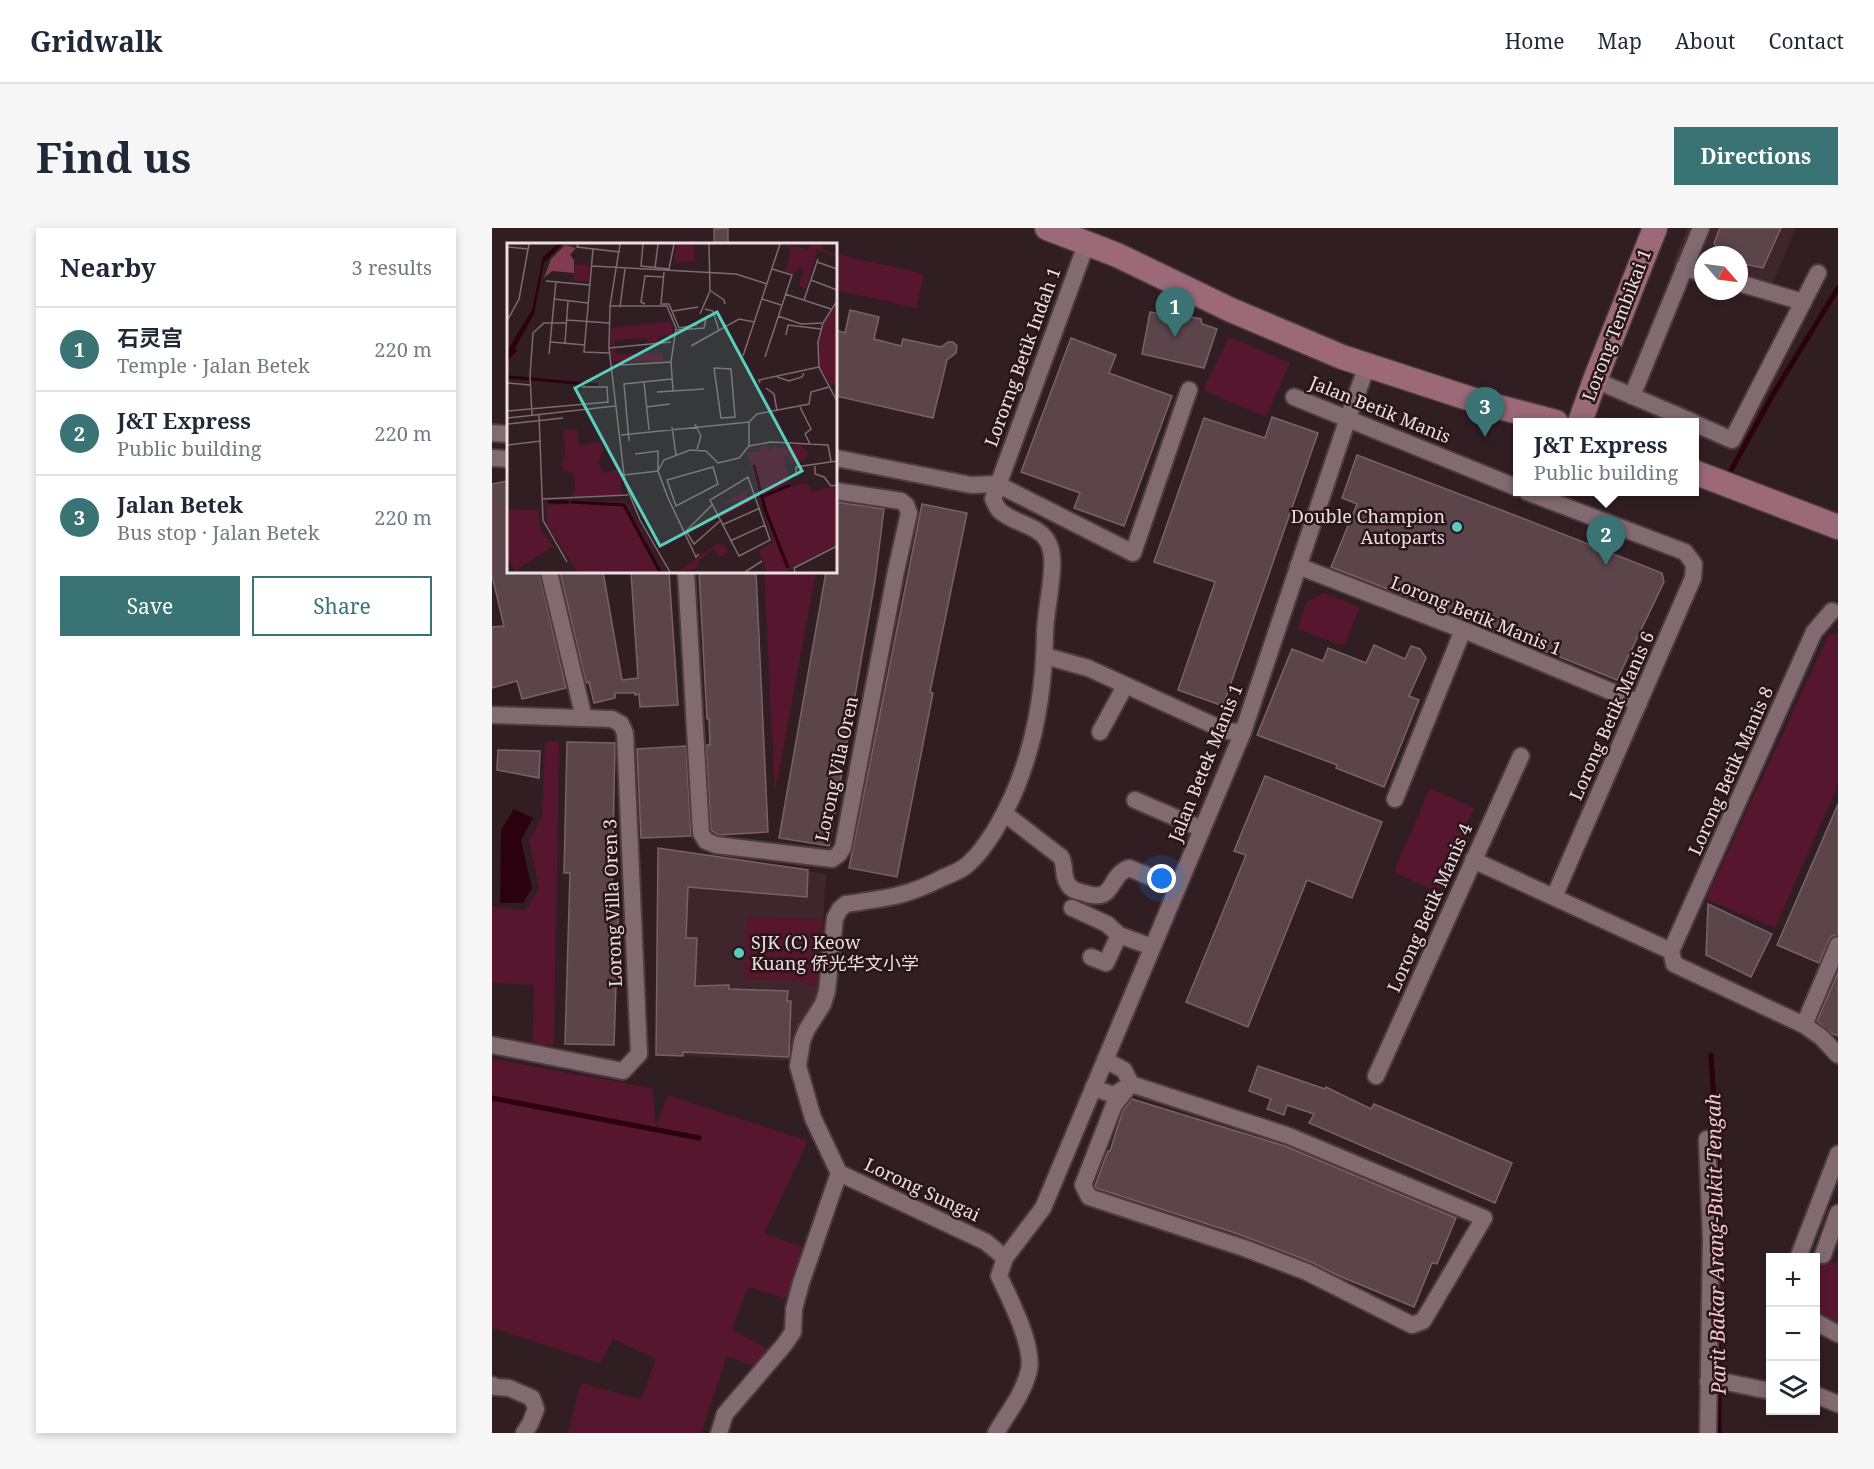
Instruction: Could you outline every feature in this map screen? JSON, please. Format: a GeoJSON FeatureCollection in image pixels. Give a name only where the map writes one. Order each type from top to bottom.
{"type":"FeatureCollection","features":[{"type":"Feature","properties":{"kind":"street"},"geometry":{"type":"LineString","coordinates":[[1047,228],[1087,242],[1287,335],[1367,366],[1538,418]]}},
{"type":"Feature","properties":{"kind":"street","name":"Lorong Tembikai 1"},"geometry":{"type":"LineString","coordinates":[[1582,418],[1655,228]]}},
{"type":"Feature","properties":{"kind":"street"},"geometry":{"type":"LineString","coordinates":[[1632,396],[1701,228]]}},
{"type":"Feature","properties":{"kind":"street","name":"Lororng Betik Indah 1"},"geometry":{"type":"LineString","coordinates":[[997,484],[1087,242]]}},
{"type":"Feature","properties":{"kind":"street"},"geometry":{"type":"LineString","coordinates":[[1684,268],[1694,271]]}},
{"type":"Feature","properties":{"kind":"street"},"geometry":{"type":"LineString","coordinates":[[1699,425],[1732,440],[1818,273]]}},
{"type":"Feature","properties":{"kind":"street"},"geometry":{"type":"LineString","coordinates":[[1748,286],[1803,302]]}},
{"type":"Feature","properties":{"kind":"street","name":"Jalan Betek Manis 1"},"geometry":{"type":"LineString","coordinates":[[1005,1258],[1042,1208],[1243,732],[1367,366]]}},
{"type":"Feature","properties":{"kind":"street"},"geometry":{"type":"LineString","coordinates":[[1595,380],[1683,418]]}},
{"type":"Feature","properties":{"kind":"street"},"geometry":{"type":"LineString","coordinates":[[837,458],[971,485],[997,484],[1133,554],[1189,390]]}},
{"type":"Feature","properties":{"kind":"street","name":"Jalan Betik Manis"},"geometry":{"type":"LineString","coordinates":[[1294,397],[1513,486]]}},
{"type":"Feature","properties":{"kind":"street"},"geometry":{"type":"LineString","coordinates":[[492,433],[507,434]]}},
{"type":"Feature","properties":{"kind":"street"},"geometry":{"type":"LineString","coordinates":[[492,458],[507,459]]}},
{"type":"Feature","properties":{"kind":"street"},"geometry":{"type":"LineString","coordinates":[[1699,474],[1838,526]]}},
{"type":"Feature","properties":{"kind":"street","name":"Lorong Sungai"},"geometry":{"type":"LineString","coordinates":[[997,484],[993,499],[998,510],[1034,528],[1043,536],[1050,546],[1053,559],[1038,715],[1022,775],[1005,814],[986,844],[963,868],[921,890],[879,900],[846,904],[840,909],[835,918],[827,991],[823,1004],[802,1041],[798,1066],[813,1118],[839,1173],[986,1242],[1005,1258]]}},
{"type":"Feature","properties":{"kind":"street","name":"Lorong Vila Oren"},"geometry":{"type":"LineString","coordinates":[[686,573],[701,833],[706,841],[716,845],[832,859],[839,855],[843,847],[891,594],[909,513],[906,505],[901,501],[837,491]]}},
{"type":"Feature","properties":{"kind":"street","name":"Lorong Betik Manis 6"},"geometry":{"type":"LineString","coordinates":[[1538,496],[1685,552],[1694,564],[1693,578],[1554,897]]}},
{"type":"Feature","properties":{"kind":"street","name":"Lorong Betik Manis 1"},"geometry":{"type":"LineString","coordinates":[[1298,566],[1639,703]]}},
{"type":"Feature","properties":{"kind":"street"},"geometry":{"type":"LineString","coordinates":[[549,573],[584,718]]}},
{"type":"Feature","properties":{"kind":"street","name":"Lorong Betik Manis 8"},"geometry":{"type":"LineString","coordinates":[[1671,951],[1814,632],[1832,611]]}},
{"type":"Feature","properties":{"kind":"street"},"geometry":{"type":"LineString","coordinates":[[1395,799],[1462,630]]}},
{"type":"Feature","properties":{"kind":"street"},"geometry":{"type":"LineString","coordinates":[[1045,656],[1088,668],[1226,731],[1243,732]]}},
{"type":"Feature","properties":{"kind":"street"},"geometry":{"type":"LineString","coordinates":[[1100,732],[1125,686]]}},
{"type":"Feature","properties":{"kind":"street","name":"Lorong Villa Oren 3"},"geometry":{"type":"LineString","coordinates":[[492,715],[612,719],[621,724],[625,734],[639,1054],[623,1071],[492,1045]]}},
{"type":"Feature","properties":{"kind":"street","name":"Lorong Betik Manis 4"},"geometry":{"type":"LineString","coordinates":[[1376,1076],[1521,756]]}},
{"type":"Feature","properties":{"kind":"street"},"geometry":{"type":"LineString","coordinates":[[1136,800],[1202,829]]}},
{"type":"Feature","properties":{"kind":"street"},"geometry":{"type":"LineString","coordinates":[[1005,814],[1061,857],[1065,863],[1066,881],[1074,890],[1091,896],[1105,894],[1124,870],[1129,868],[1177,888]]}},
{"type":"Feature","properties":{"kind":"street"},"geometry":{"type":"LineString","coordinates":[[1473,860],[1671,951],[1674,964],[1804,1024],[1821,1037],[1838,1055]]}},
{"type":"Feature","properties":{"kind":"street"},"geometry":{"type":"LineString","coordinates":[[1072,908],[1107,924],[1119,934],[1152,947]]}},
{"type":"Feature","properties":{"kind":"street"},"geometry":{"type":"LineString","coordinates":[[1091,957],[1106,963],[1119,934]]}},
{"type":"Feature","properties":{"kind":"street"},"geometry":{"type":"LineString","coordinates":[[1804,1024],[1838,945]]}},
{"type":"Feature","properties":{"kind":"street"},"geometry":{"type":"LineString","coordinates":[[1105,1060],[1124,1070],[1131,1084],[1289,1136],[1484,1218],[1423,1321],[1412,1325],[1307,1272],[1244,1248],[1089,1197],[1083,1185],[1114,1105],[1131,1084]]}},
{"type":"Feature","properties":{"kind":"street"},"geometry":{"type":"LineString","coordinates":[[1093,1088],[1114,1095],[1131,1084]]}},
{"type":"Feature","properties":{"kind":"street"},"geometry":{"type":"LineString","coordinates":[[1707,1139],[1711,1239],[1711,1382],[1708,1433]]}},
{"type":"Feature","properties":{"kind":"street"},"geometry":{"type":"LineString","coordinates":[[1800,1253],[1838,1154]]}},
{"type":"Feature","properties":{"kind":"street"},"geometry":{"type":"LineString","coordinates":[[719,1433],[725,1414],[784,1346],[793,1332],[794,1309],[801,1283],[839,1173]]}},
{"type":"Feature","properties":{"kind":"street"},"geometry":{"type":"LineString","coordinates":[[1823,1255],[1838,1213]]}},
{"type":"Feature","properties":{"kind":"street"},"geometry":{"type":"LineString","coordinates":[[996,1433],[1025,1383],[1029,1367],[1026,1341],[999,1276],[1005,1258]]}},
{"type":"Feature","properties":{"kind":"street"},"geometry":{"type":"LineString","coordinates":[[1820,1325],[1838,1334]]}},
{"type":"Feature","properties":{"kind":"street"},"geometry":{"type":"LineString","coordinates":[[1711,1382],[1731,1383],[1766,1390]]}},
{"type":"Feature","properties":{"kind":"street"},"geometry":{"type":"LineString","coordinates":[[492,1385],[520,1391],[532,1398],[536,1408],[524,1433]]}},
{"type":"Feature","properties":{"kind":"street"},"geometry":{"type":"LineString","coordinates":[[1820,1397],[1838,1404]]}},
{"type":"Feature","properties":{"kind":"shaded area"},"geometry":{"type":"Polygon","coordinates":[[[1687,228],[1796,228],[1769,292],[1748,286],[1748,246],[1694,246],[1694,269],[1673,263],[1687,228]]]}},
{"type":"Feature","properties":{"kind":"shaded area"},"geometry":{"type":"Polygon","coordinates":[[[837,254],[924,274],[916,308],[837,290],[837,254]]]}},
{"type":"Feature","properties":{"kind":"shaded area"},"geometry":{"type":"Polygon","coordinates":[[[1229,337],[1290,363],[1266,417],[1203,390],[1229,337]]]}},
{"type":"Feature","properties":{"kind":"shaded area"},"geometry":{"type":"Polygon","coordinates":[[[764,573],[816,573],[775,792],[764,573]]]}},
{"type":"Feature","properties":{"kind":"shaded area"},"geometry":{"type":"Polygon","coordinates":[[[1323,593],[1360,607],[1344,646],[1297,629],[1307,602],[1323,593]]]}},
{"type":"Feature","properties":{"kind":"shaded area"},"geometry":{"type":"Polygon","coordinates":[[[1829,634],[1838,634],[1838,785],[1775,928],[1706,899],[1829,634]]]}},
{"type":"Feature","properties":{"kind":"shaded area"},"geometry":{"type":"Polygon","coordinates":[[[559,741],[554,1046],[532,1043],[534,985],[492,983],[492,907],[526,910],[539,888],[529,841],[542,817],[545,742],[559,741]]]}},
{"type":"Feature","properties":{"kind":"shaded area"},"geometry":{"type":"Polygon","coordinates":[[[1430,788],[1474,808],[1437,892],[1394,872],[1430,788]]]}},
{"type":"Feature","properties":{"kind":"shaded area"},"geometry":{"type":"Polygon","coordinates":[[[514,809],[533,818],[521,840],[532,888],[523,903],[500,903],[501,830],[514,809]]]}},
{"type":"Feature","properties":{"kind":"shaded area","name":"SJK (C) Keow Kuang 侨光华文小学"},"geometry":{"type":"Polygon","coordinates":[[[658,848],[826,874],[819,999],[795,1033],[792,1061],[657,1055],[658,848]]]}},
{"type":"Feature","properties":{"kind":"shaded area"},"geometry":{"type":"Polygon","coordinates":[[[747,917],[823,919],[819,986],[806,986],[806,982],[744,979],[747,917]]]}},
{"type":"Feature","properties":{"kind":"shaded area"},"geometry":{"type":"Polygon","coordinates":[[[492,1059],[652,1088],[656,1127],[668,1095],[808,1141],[764,1234],[807,1248],[787,1299],[748,1287],[732,1330],[771,1350],[755,1366],[727,1356],[701,1433],[568,1433],[581,1383],[641,1399],[656,1359],[613,1339],[600,1363],[492,1328],[492,1059]]]}},
{"type":"Feature","properties":{"kind":"shaded area"},"geometry":{"type":"Polygon","coordinates":[[[1820,1257],[1838,1264],[1838,1327],[1820,1316],[1820,1257]]]}},
{"type":"Feature","properties":{"kind":"building"},"geometry":{"type":"Polygon","coordinates":[[[728,228],[728,243],[714,243],[714,229],[728,228]]]}},
{"type":"Feature","properties":{"kind":"building"},"geometry":{"type":"Polygon","coordinates":[[[1720,228],[1781,228],[1763,268],[1748,265],[1748,246],[1716,246],[1714,243],[1720,228]]]}},
{"type":"Feature","properties":{"kind":"building"},"geometry":{"type":"Polygon","coordinates":[[[850,310],[879,317],[874,339],[901,346],[903,339],[941,347],[948,342],[953,342],[957,346],[956,353],[947,360],[933,418],[837,396],[837,330],[845,333],[850,310]]]}},
{"type":"Feature","properties":{"kind":"building"},"geometry":{"type":"Polygon","coordinates":[[[1161,311],[1201,319],[1202,324],[1217,329],[1204,368],[1142,354],[1150,312],[1160,314],[1161,311]]]}},
{"type":"Feature","properties":{"kind":"building"},"geometry":{"type":"Polygon","coordinates":[[[1071,338],[1116,355],[1109,373],[1172,396],[1124,526],[1074,508],[1080,493],[1021,472],[1071,338]]]}},
{"type":"Feature","properties":{"kind":"building"},"geometry":{"type":"Polygon","coordinates":[[[1272,417],[1318,433],[1223,706],[1178,690],[1215,582],[1154,562],[1204,418],[1265,438],[1272,417]]]}},
{"type":"Feature","properties":{"kind":"building"},"geometry":{"type":"Polygon","coordinates":[[[1357,455],[1662,573],[1664,582],[1617,680],[1331,567],[1357,504],[1342,498],[1357,455]]]}},
{"type":"Feature","properties":{"kind":"building"},"geometry":{"type":"Polygon","coordinates":[[[507,481],[507,573],[539,573],[566,688],[522,699],[517,681],[492,688],[492,627],[504,626],[492,576],[492,484],[507,481]]]}},
{"type":"Feature","properties":{"kind":"building"},"geometry":{"type":"Polygon","coordinates":[[[837,502],[884,509],[875,581],[829,846],[779,838],[826,573],[837,573],[837,502]]]}},
{"type":"Feature","properties":{"kind":"building"},"geometry":{"type":"Polygon","coordinates":[[[922,504],[967,513],[930,692],[933,693],[897,877],[849,868],[922,504]]]}},
{"type":"Feature","properties":{"kind":"building"},"geometry":{"type":"Polygon","coordinates":[[[560,573],[603,573],[622,680],[638,678],[631,573],[669,573],[678,705],[640,707],[639,694],[635,695],[635,693],[615,693],[615,698],[594,703],[589,682],[586,683],[560,573]]]}},
{"type":"Feature","properties":{"kind":"building"},"geometry":{"type":"Polygon","coordinates":[[[699,573],[756,573],[768,832],[718,835],[711,830],[706,745],[710,745],[709,719],[707,719],[699,573]]]}},
{"type":"Feature","properties":{"kind":"building"},"geometry":{"type":"Polygon","coordinates":[[[1374,645],[1405,659],[1411,646],[1420,649],[1426,658],[1409,696],[1419,700],[1384,787],[1336,768],[1337,765],[1257,735],[1292,649],[1323,661],[1328,648],[1366,663],[1374,645]]]}},
{"type":"Feature","properties":{"kind":"building"},"geometry":{"type":"Polygon","coordinates":[[[567,742],[615,743],[612,894],[619,894],[614,1045],[565,1044],[570,873],[564,873],[567,742]]]}},
{"type":"Feature","properties":{"kind":"building"},"geometry":{"type":"Polygon","coordinates":[[[686,746],[691,836],[641,838],[637,749],[686,746]]]}},
{"type":"Feature","properties":{"kind":"building"},"geometry":{"type":"Polygon","coordinates":[[[498,750],[540,751],[539,778],[497,770],[498,750]]]}},
{"type":"Feature","properties":{"kind":"building"},"geometry":{"type":"Polygon","coordinates":[[[1265,776],[1382,822],[1352,898],[1307,880],[1248,1027],[1186,1002],[1246,855],[1234,851],[1265,776]]]}},
{"type":"Feature","properties":{"kind":"building"},"geometry":{"type":"Polygon","coordinates":[[[1838,804],[1838,935],[1832,936],[1829,940],[1819,963],[1777,945],[1838,804]]]}},
{"type":"Feature","properties":{"kind":"building"},"geometry":{"type":"Polygon","coordinates":[[[658,848],[808,870],[807,897],[688,887],[686,938],[697,938],[695,986],[729,985],[729,989],[788,991],[787,1001],[791,1001],[789,1057],[683,1052],[683,1056],[656,1055],[658,848]]]}},
{"type":"Feature","properties":{"kind":"building"},"geometry":{"type":"Polygon","coordinates":[[[1708,904],[1772,934],[1751,977],[1706,955],[1708,904]]]}},
{"type":"Feature","properties":{"kind":"building"},"geometry":{"type":"Polygon","coordinates":[[[1838,972],[1838,1036],[1817,1021],[1838,972]]]}},
{"type":"Feature","properties":{"kind":"building"},"geometry":{"type":"Polygon","coordinates":[[[1258,1066],[1325,1089],[1326,1087],[1371,1109],[1374,1104],[1512,1163],[1495,1203],[1309,1123],[1314,1114],[1287,1105],[1284,1115],[1267,1109],[1271,1099],[1249,1091],[1258,1066]]]}},
{"type":"Feature","properties":{"kind":"building"},"geometry":{"type":"Polygon","coordinates":[[[1132,1099],[1285,1146],[1456,1218],[1437,1264],[1432,1263],[1414,1307],[1311,1262],[1238,1234],[1096,1188],[1123,1110],[1132,1099]]]}},
{"type":"Feature","properties":{"kind":"waterway","name":"Parit Bakar Arang-Bukit Tengah"},"geometry":{"type":"LineString","coordinates":[[1730,472],[1775,391],[1838,288]]}},
{"type":"Feature","properties":{"kind":"waterway","name":"Parit Bakar Arang-Bukit Tengah"},"geometry":{"type":"LineString","coordinates":[[1711,1055],[1717,1179]]}},
{"type":"Feature","properties":{"kind":"waterway"},"geometry":{"type":"LineString","coordinates":[[492,1098],[699,1138]]}},
{"type":"Feature","properties":{"kind":"waterway","name":"Parit Bakar Arang-Bukit Tengah"},"geometry":{"type":"LineString","coordinates":[[1718,1309],[1719,1433]]}},
{"type":"Feature","properties":{"kind":"place","name":"石灵宫"},"geometry":{"type":"Point","coordinates":[1175,337]}},
{"type":"Feature","properties":{"kind":"place","name":"Jalan Betek"},"geometry":{"type":"Point","coordinates":[1485,437]}},
{"type":"Feature","properties":{"kind":"place","name":"Double Champion Autoparts"},"geometry":{"type":"Point","coordinates":[1457,527]}},
{"type":"Feature","properties":{"kind":"place","name":"J&T Express"},"geometry":{"type":"Point","coordinates":[1606,565]}},
{"type":"Feature","properties":{"kind":"place","name":"SJK (C) Keow Kuang 侨光华文小学"},"geometry":{"type":"Point","coordinates":[739,953]}}]}
